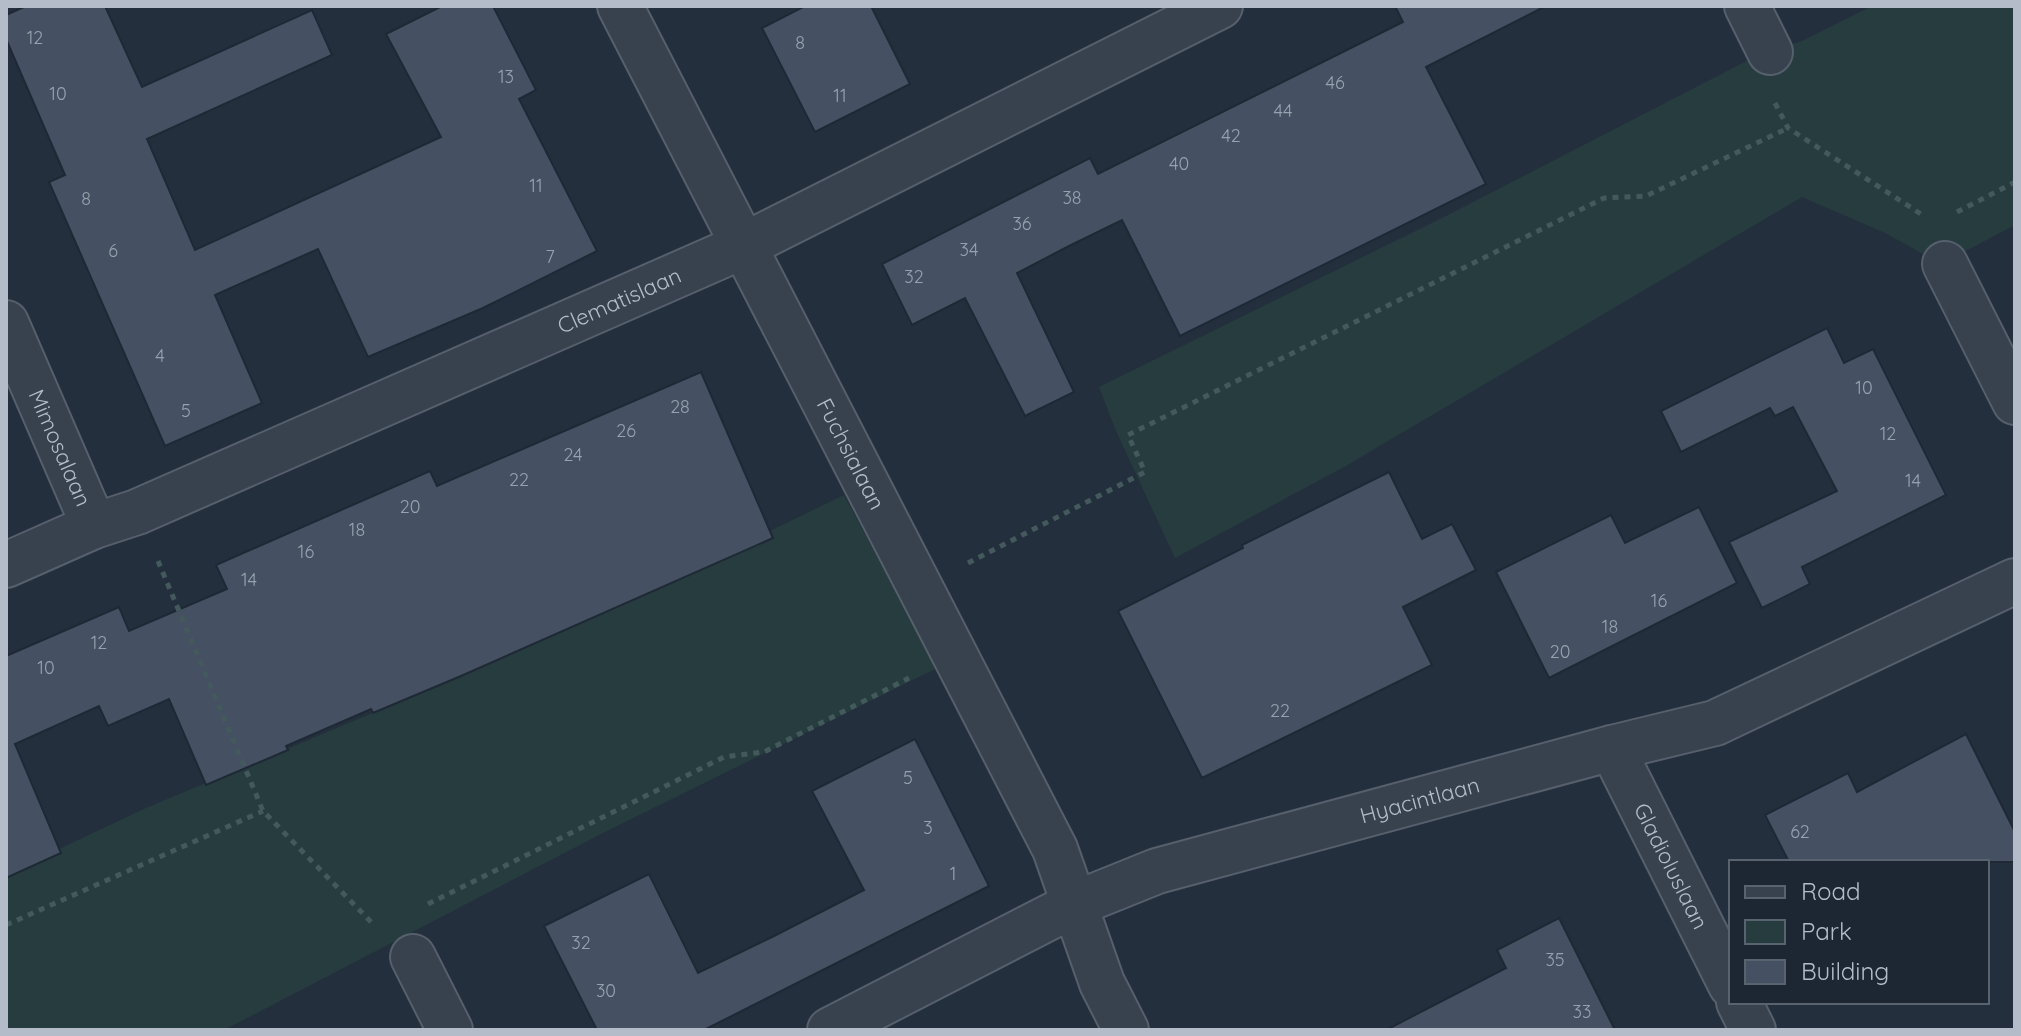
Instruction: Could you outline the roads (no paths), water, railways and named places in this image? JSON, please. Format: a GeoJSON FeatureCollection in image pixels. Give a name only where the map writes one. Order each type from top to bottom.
{"type":"FeatureCollection","features":[{"type":"Feature","properties":{"kind":"street","name":"Fuchsialaan"},"geometry":{"type":"LineString","coordinates":[[620,6],[1055,849],[1102,983],[1126,1030]]}},
{"type":"Feature","properties":{"kind":"street","name":"Clematislaan"},"geometry":{"type":"LineString","coordinates":[[6,565],[94,526],[137,512],[743,246],[1220,6]]}},
{"type":"Feature","properties":{"kind":"street"},"geometry":{"type":"LineString","coordinates":[[1747,6],[1770,52]]}},
{"type":"Feature","properties":{"kind":"street"},"geometry":{"type":"LineString","coordinates":[[1940,244],[2015,402]]}},
{"type":"Feature","properties":{"kind":"street","name":"Mimosalaan"},"geometry":{"type":"LineString","coordinates":[[6,323],[94,526]]}},
{"type":"Feature","properties":{"kind":"street","name":"Hyacintlaan"},"geometry":{"type":"LineString","coordinates":[[830,1030],[1075,904],[1157,871],[1715,723],[2015,581]]}},
{"type":"Feature","properties":{"kind":"street","name":"Gladioluslaan"},"geometry":{"type":"LineString","coordinates":[[1612,748],[1729,981]]}},
{"type":"Feature","properties":{"kind":"street"},"geometry":{"type":"LineString","coordinates":[[413,957],[450,1030]]}},
{"type":"Feature","properties":{"kind":"street"},"geometry":{"type":"LineString","coordinates":[[1740,1004],[1753,1030]]}}]}
